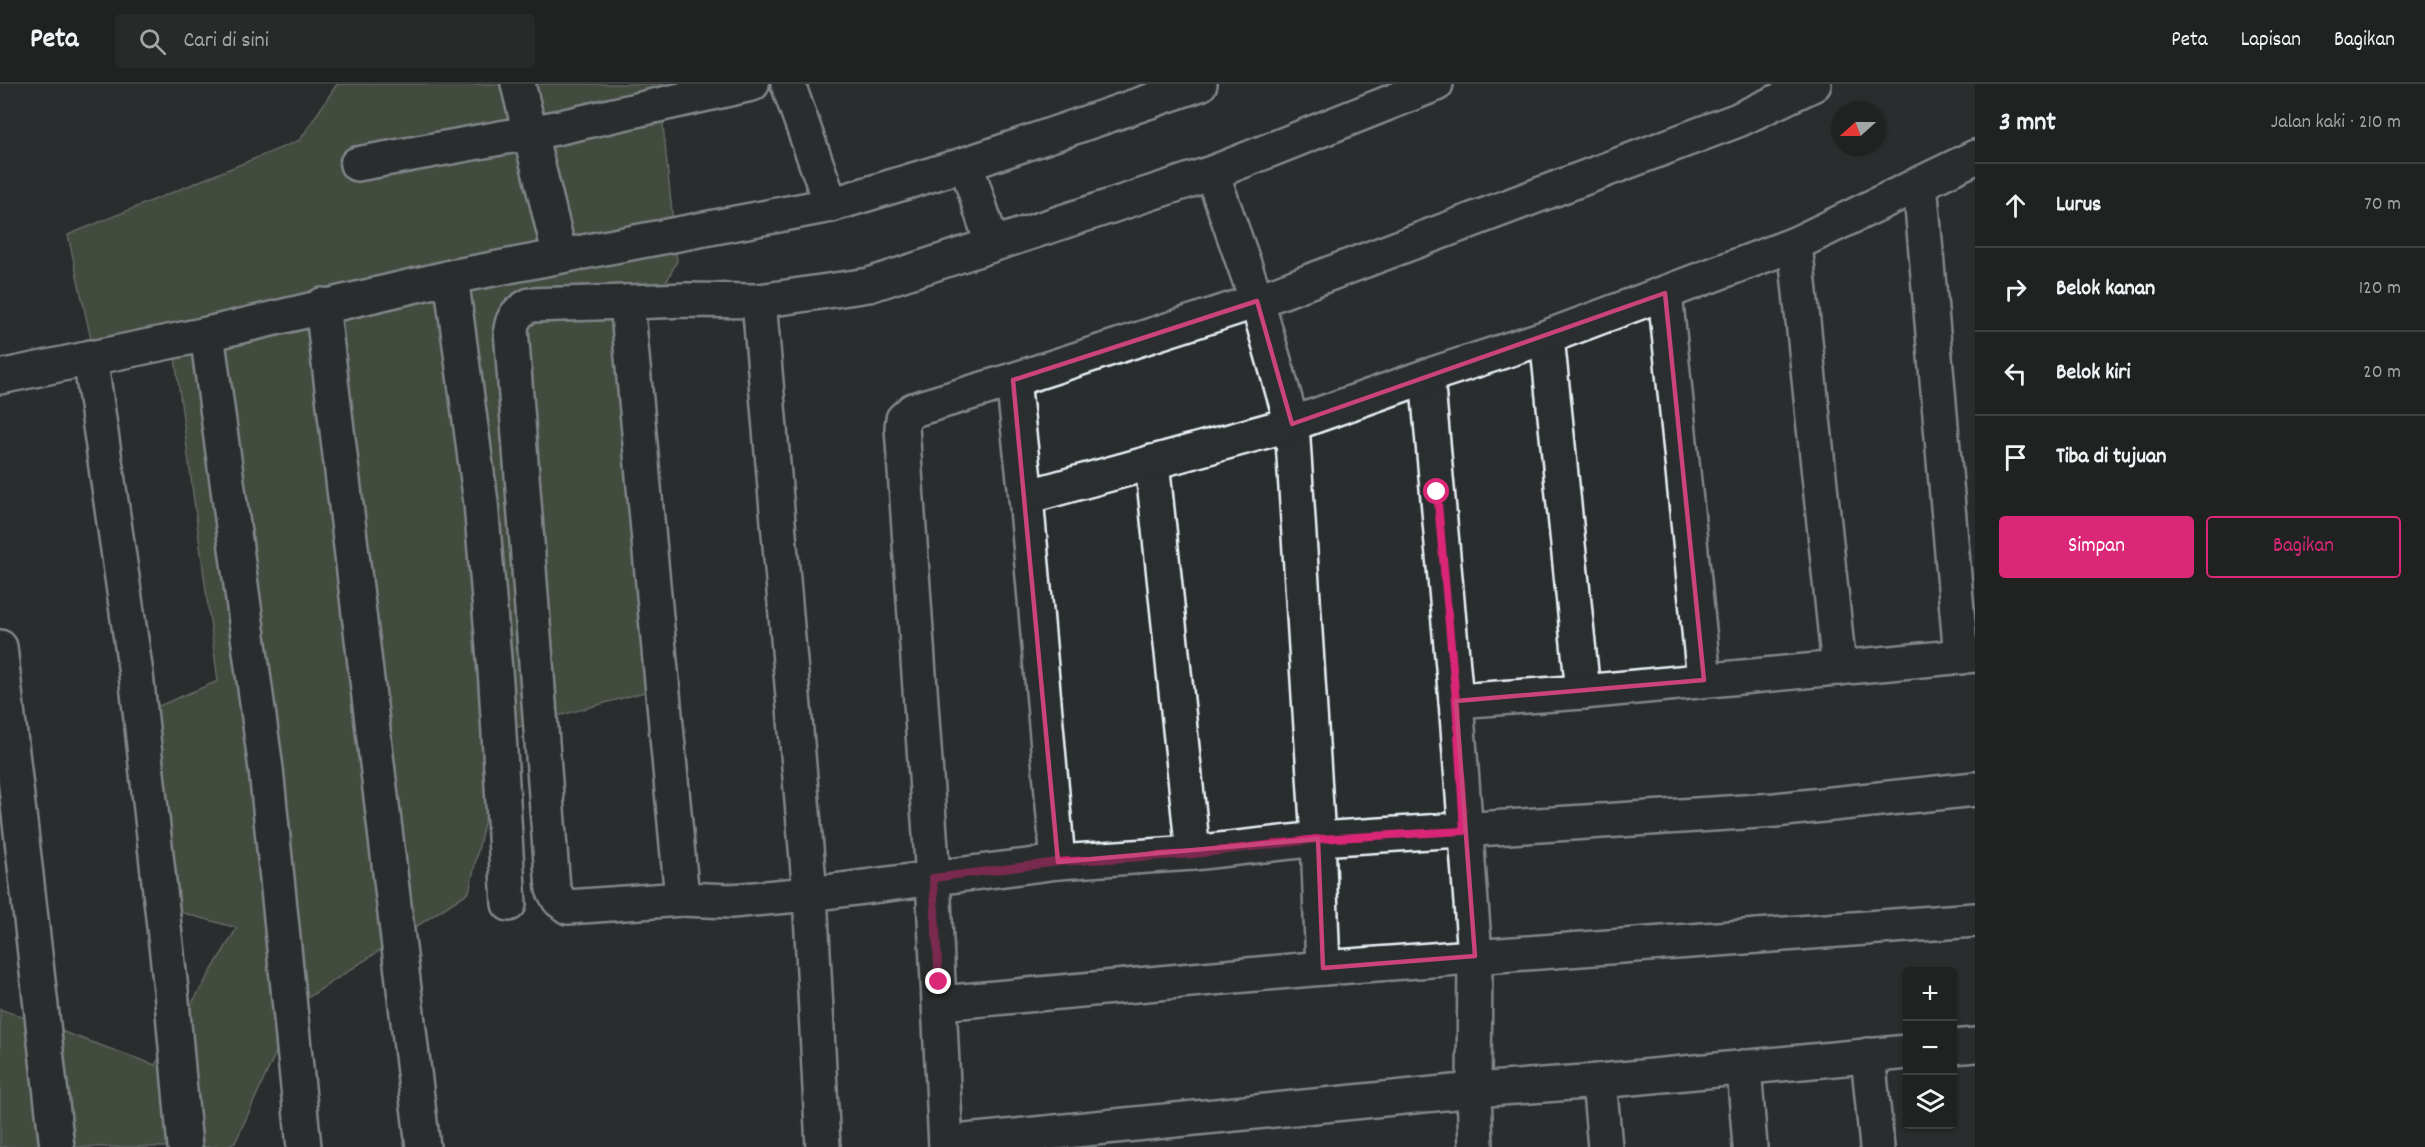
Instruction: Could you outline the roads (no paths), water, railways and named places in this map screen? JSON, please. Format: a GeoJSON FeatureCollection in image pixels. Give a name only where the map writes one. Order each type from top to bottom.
{"type":"FeatureCollection","features":[{"type":"Feature","properties":{"kind":"street"},"geometry":{"type":"LineString","coordinates":[[518,84],[560,256]]}},
{"type":"Feature","properties":{"kind":"street"},"geometry":{"type":"LineString","coordinates":[[357,164],[529,133],[752,84]]}},
{"type":"Feature","properties":{"kind":"street"},"geometry":{"type":"LineString","coordinates":[[788,84],[831,205]]}},
{"type":"Feature","properties":{"kind":"street"},"geometry":{"type":"LineString","coordinates":[[0,377],[207,334],[322,305],[451,277],[831,205],[966,164],[1200,84]]}},
{"type":"Feature","properties":{"kind":"street"},"geometry":{"type":"LineString","coordinates":[[1436,84],[1212,173],[869,285],[759,301],[687,300],[530,305],[520,311],[513,318],[511,328],[553,890],[559,900],[568,907],[682,899],[731,901],[810,894],[1058,862],[1193,854],[1318,839],[1775,810],[1975,789]]}},
{"type":"Feature","properties":{"kind":"street"},"geometry":{"type":"LineString","coordinates":[[1814,84],[1738,120],[1257,301],[913,410],[903,419],[933,878],[946,1145],[1082,1139],[1474,1090],[1599,1081],[1903,1052]]}},
{"type":"Feature","properties":{"kind":"street"},"geometry":{"type":"LineString","coordinates":[[1026,497],[1292,424],[1426,376],[1546,337],[1795,244],[1975,157]]}},
{"type":"Feature","properties":{"kind":"street"},"geometry":{"type":"LineString","coordinates":[[966,164],[992,244]]}},
{"type":"Feature","properties":{"kind":"street"},"geometry":{"type":"LineString","coordinates":[[1212,173],[1257,301],[1292,424],[1318,839],[1323,968]]}},
{"type":"Feature","properties":{"kind":"street"},"geometry":{"type":"LineString","coordinates":[[1456,701],[1583,692],[1968,656],[1920,183]]}},
{"type":"Feature","properties":{"kind":"street"},"geometry":{"type":"LineString","coordinates":[[1795,244],[1839,668]]}},
{"type":"Feature","properties":{"kind":"street"},"geometry":{"type":"LineString","coordinates":[[451,277],[481,503],[496,683],[509,904]]}},
{"type":"Feature","properties":{"kind":"street"},"geometry":{"type":"LineString","coordinates":[[1665,293],[1704,680]]}},
{"type":"Feature","properties":{"kind":"street"},"geometry":{"type":"LineString","coordinates":[[759,301],[810,894],[823,1147]]}},
{"type":"Feature","properties":{"kind":"street"},"geometry":{"type":"LineString","coordinates":[[627,302],[682,899]]}},
{"type":"Feature","properties":{"kind":"street"},"geometry":{"type":"LineString","coordinates":[[322,305],[423,1147]]}},
{"type":"Feature","properties":{"kind":"street"},"geometry":{"type":"LineString","coordinates":[[207,334],[266,769],[304,1147]]}},
{"type":"Feature","properties":{"kind":"street"},"geometry":{"type":"LineString","coordinates":[[1546,337],[1583,692]]}},
{"type":"Feature","properties":{"kind":"street"},"geometry":{"type":"LineString","coordinates":[[90,357],[136,674],[170,979],[185,1147]]}},
{"type":"Feature","properties":{"kind":"street"},"geometry":{"type":"LineString","coordinates":[[1426,376],[1456,701],[1475,956],[1476,1147]]}},
{"type":"Feature","properties":{"kind":"street"},"geometry":{"type":"LineString","coordinates":[[1013,380],[1026,497],[1058,862]]}},
{"type":"Feature","properties":{"kind":"street"},"geometry":{"type":"LineString","coordinates":[[1152,462],[1193,854]]}},
{"type":"Feature","properties":{"kind":"street"},"geometry":{"type":"LineString","coordinates":[[0,647],[57,1147]]}},
{"type":"Feature","properties":{"kind":"street"},"geometry":{"type":"LineString","coordinates":[[940,1003],[1323,968],[1975,920]]}},
{"type":"Feature","properties":{"kind":"street"},"geometry":{"type":"LineString","coordinates":[[1957,1047],[1975,1045]]}},
{"type":"Feature","properties":{"kind":"street"},"geometry":{"type":"LineString","coordinates":[[1868,1055],[1877,1147]]}},
{"type":"Feature","properties":{"kind":"street"},"geometry":{"type":"LineString","coordinates":[[1744,1067],[1750,1147]]}},
{"type":"Feature","properties":{"kind":"street"},"geometry":{"type":"LineString","coordinates":[[1599,1081],[1605,1147]]}}]}
